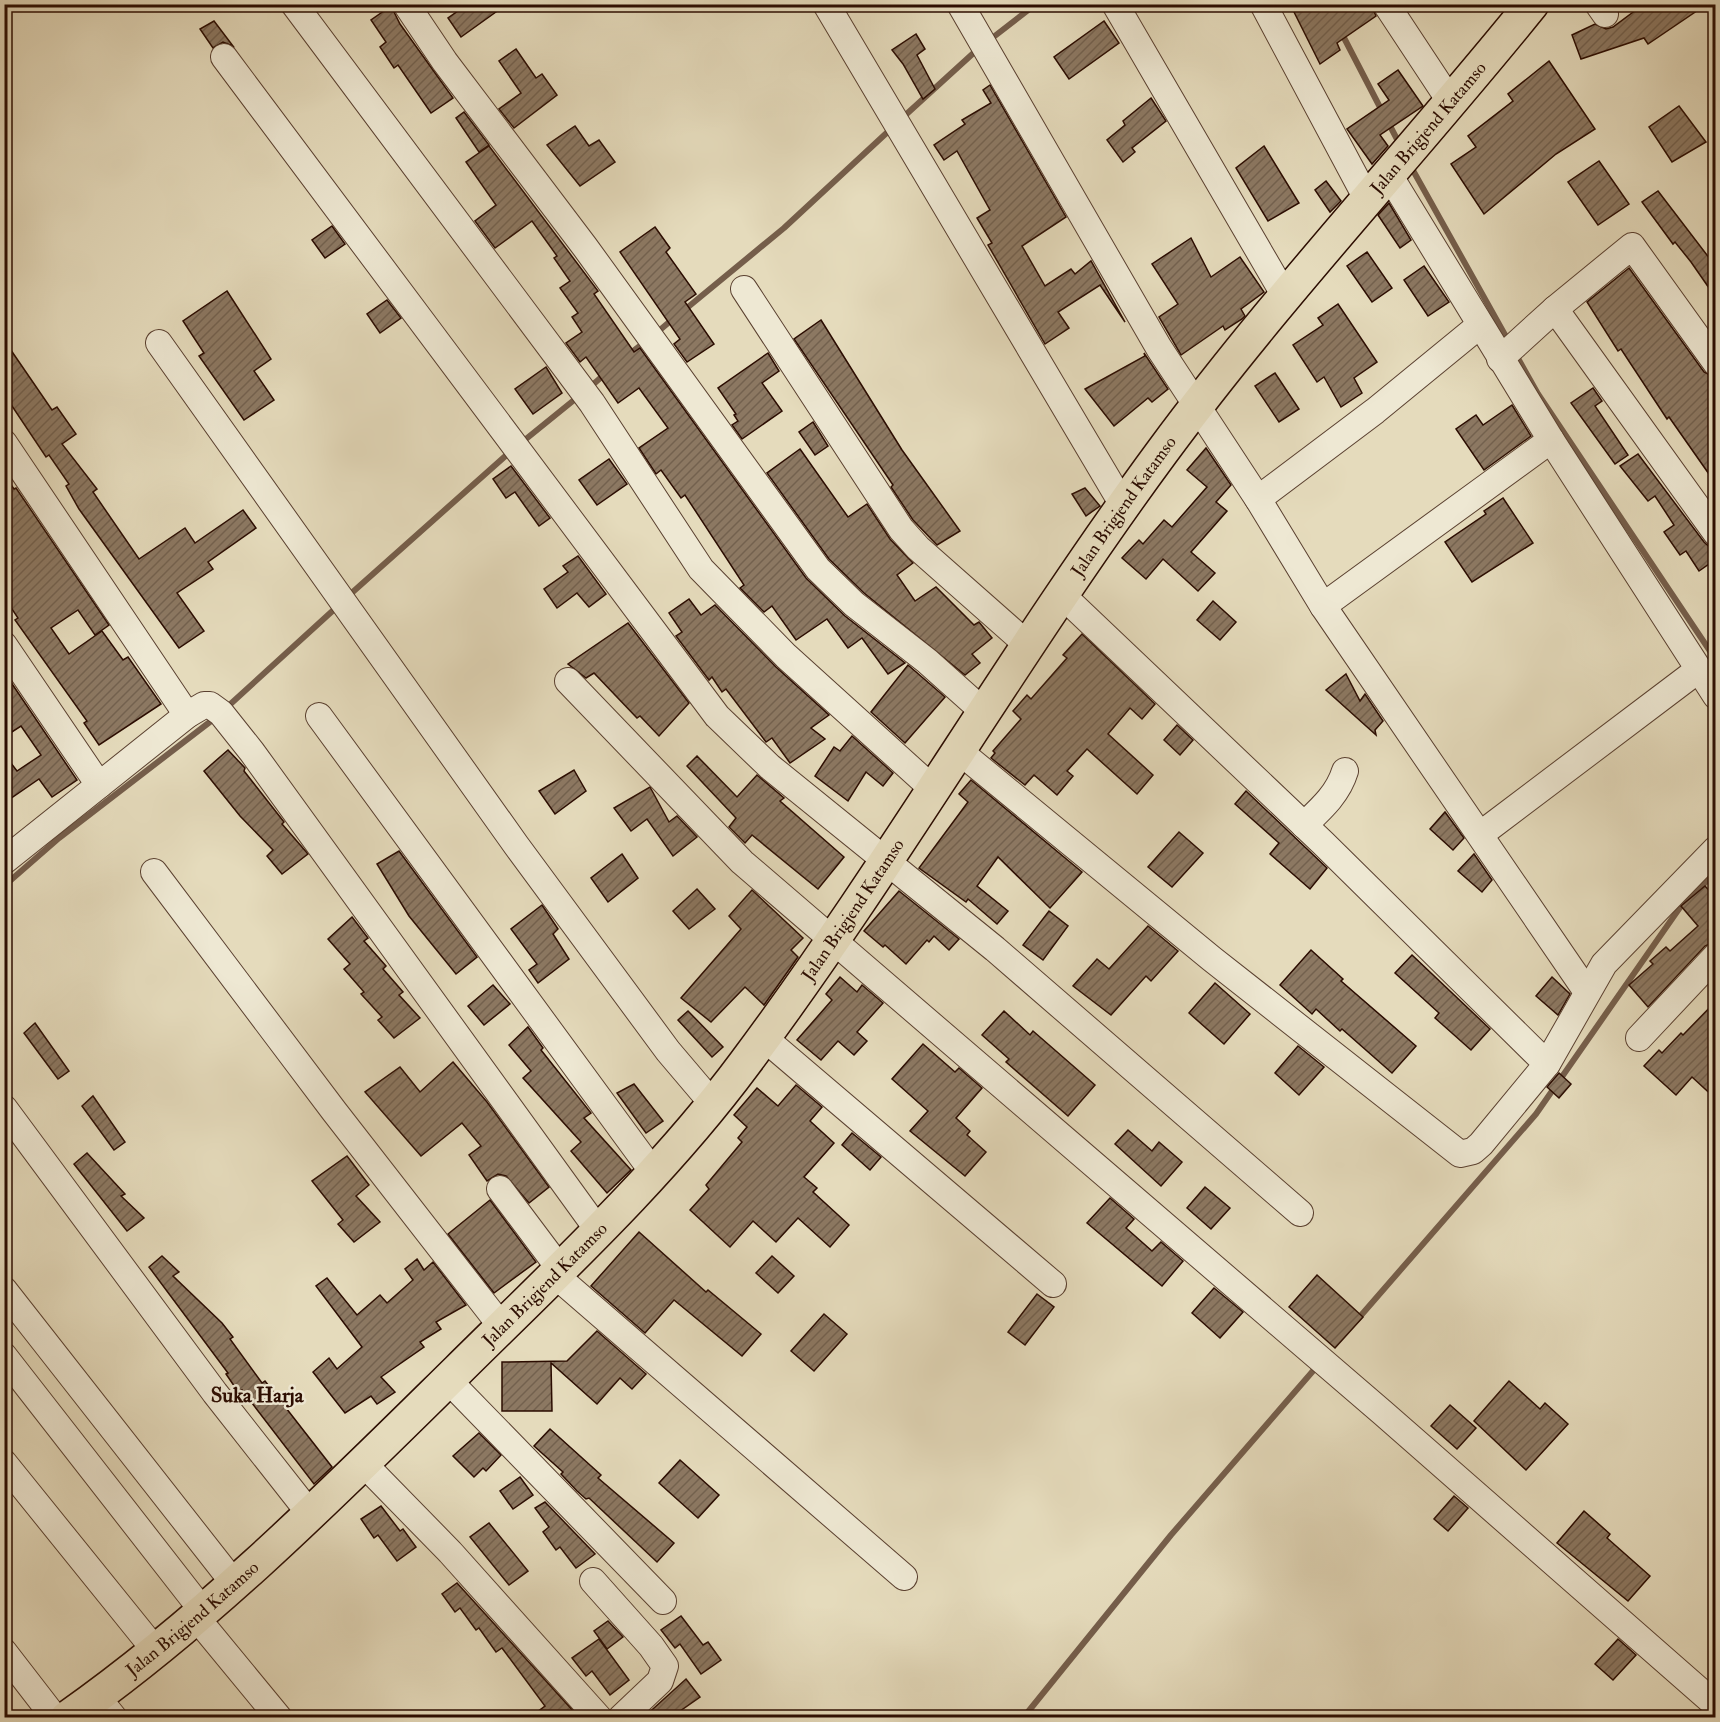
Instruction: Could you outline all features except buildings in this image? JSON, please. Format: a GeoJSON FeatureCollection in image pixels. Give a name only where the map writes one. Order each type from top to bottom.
{"type":"FeatureCollection","features":[{"type":"Feature","properties":{"kind":"highway","name":"Jalan Brigjend Katamso"},"geometry":{"type":"LineString","coordinates":[[67,1718],[106,1707],[155,1650],[311,1515],[557,1272],[653,1172],[713,1104],[764,1038],[832,940],[1123,505],[1197,405],[1388,173],[1452,104],[1532,4]]}},
{"type":"Feature","properties":{"kind":"street"},"geometry":{"type":"LineString","coordinates":[[294,4],[592,402],[701,569],[786,656],[933,789]]}},
{"type":"Feature","properties":{"kind":"street"},"geometry":{"type":"LineString","coordinates":[[406,4],[445,62],[585,247],[818,569],[854,604],[927,661],[984,712]]}},
{"type":"Feature","properties":{"kind":"street"},"geometry":{"type":"LineString","coordinates":[[826,4],[1123,505]]}},
{"type":"Feature","properties":{"kind":"street"},"geometry":{"type":"LineString","coordinates":[[960,4],[1155,341],[1258,499],[1323,606],[1587,992]]}},
{"type":"Feature","properties":{"kind":"street"},"geometry":{"type":"LineString","coordinates":[[1115,4],[1285,296]]}},
{"type":"Feature","properties":{"kind":"street"},"geometry":{"type":"LineString","coordinates":[[1263,4],[1367,199]]}},
{"type":"Feature","properties":{"kind":"street"},"geometry":{"type":"LineString","coordinates":[[1386,4],[1452,104]]}},
{"type":"Feature","properties":{"kind":"street"},"geometry":{"type":"LineString","coordinates":[[224,57],[704,701],[770,767],[1004,956],[1300,1213]]}},
{"type":"Feature","properties":{"kind":"street"},"geometry":{"type":"LineString","coordinates":[[1388,173],[1500,359],[1716,696]]}},
{"type":"Feature","properties":{"kind":"street"},"geometry":{"type":"LineString","coordinates":[[1500,359],[1555,309],[1632,246],[1716,363]]}},
{"type":"Feature","properties":{"kind":"street"},"geometry":{"type":"LineString","coordinates":[[744,289],[901,529],[918,548],[1029,646]]}},
{"type":"Feature","properties":{"kind":"street"},"geometry":{"type":"LineString","coordinates":[[1555,309],[1716,532]]}},
{"type":"Feature","properties":{"kind":"street"},"geometry":{"type":"LineString","coordinates":[[1258,499],[1375,411],[1480,325]]}},
{"type":"Feature","properties":{"kind":"street"},"geometry":{"type":"LineString","coordinates":[[159,343],[516,845],[668,1051],[713,1104]]}},
{"type":"Feature","properties":{"kind":"street"},"geometry":{"type":"LineString","coordinates":[[1323,606],[1551,440]]}},
{"type":"Feature","properties":{"kind":"street"},"geometry":{"type":"LineString","coordinates":[[4,443],[187,715]]}},
{"type":"Feature","properties":{"kind":"street"},"geometry":{"type":"LineString","coordinates":[[1062,595],[1304,825],[1547,1064]]}},
{"type":"Feature","properties":{"kind":"street"},"geometry":{"type":"LineString","coordinates":[[4,645],[99,785]]}},
{"type":"Feature","properties":{"kind":"street"},"geometry":{"type":"LineString","coordinates":[[1480,834],[1698,670]]}},
{"type":"Feature","properties":{"kind":"street"},"geometry":{"type":"LineString","coordinates":[[568,681],[691,812],[742,862],[1400,1428],[1716,1705]]}},
{"type":"Feature","properties":{"kind":"street"},"geometry":{"type":"LineString","coordinates":[[6,855],[187,715],[204,705],[210,705],[221,713],[598,1230]]}},
{"type":"Feature","properties":{"kind":"street"},"geometry":{"type":"LineString","coordinates":[[319,716],[653,1172]]}},
{"type":"Feature","properties":{"kind":"street"},"geometry":{"type":"LineString","coordinates":[[959,751],[1212,959],[1460,1154],[1473,1151],[1481,1144],[1547,1064],[1604,964],[1716,849]]}},
{"type":"Feature","properties":{"kind":"street"},"geometry":{"type":"LineString","coordinates":[[1304,825],[1325,805],[1341,783],[1345,771]]}},
{"type":"Feature","properties":{"kind":"street"},"geometry":{"type":"LineString","coordinates":[[154,872],[334,1111],[502,1327]]}},
{"type":"Feature","properties":{"kind":"street"},"geometry":{"type":"LineString","coordinates":[[1639,1038],[1716,956]]}},
{"type":"Feature","properties":{"kind":"street"},"geometry":{"type":"LineString","coordinates":[[764,1038],[1053,1284]]}},
{"type":"Feature","properties":{"kind":"street"},"geometry":{"type":"LineString","coordinates":[[4,1108],[208,1384],[311,1515]]}},
{"type":"Feature","properties":{"kind":"street"},"geometry":{"type":"LineString","coordinates":[[500,1189],[557,1272],[904,1577]]}},
{"type":"Feature","properties":{"kind":"street"},"geometry":{"type":"LineString","coordinates":[[4,1290],[233,1582]]}},
{"type":"Feature","properties":{"kind":"street"},"geometry":{"type":"LineString","coordinates":[[4,1356],[279,1718]]}},
{"type":"Feature","properties":{"kind":"street"},"geometry":{"type":"LineString","coordinates":[[448,1380],[663,1601]]}},
{"type":"Feature","properties":{"kind":"street"},"geometry":{"type":"LineString","coordinates":[[4,1463],[94,1570],[155,1650]]}},
{"type":"Feature","properties":{"kind":"street"},"geometry":{"type":"LineString","coordinates":[[364,1464],[450,1552],[599,1718]]}},
{"type":"Feature","properties":{"kind":"street"},"geometry":{"type":"LineString","coordinates":[[593,1581],[651,1646],[665,1666],[660,1681],[621,1718]]}},
{"type":"Feature","properties":{"kind":"street"},"geometry":{"type":"LineString","coordinates":[[4,1652],[55,1718]]}},
{"type":"Feature","properties":{"kind":"waterway"},"geometry":{"type":"LineString","coordinates":[[987,42],[1036,4]]}},
{"type":"Feature","properties":{"kind":"waterway"},"geometry":{"type":"LineString","coordinates":[[1341,32],[1383,113]]}},
{"type":"Feature","properties":{"kind":"waterway"},"geometry":{"type":"LineString","coordinates":[[900,120],[979,48]]}},
{"type":"Feature","properties":{"kind":"waterway"},"geometry":{"type":"LineString","coordinates":[[1388,122],[1400,145]]}},
{"type":"Feature","properties":{"kind":"waterway"},"geometry":{"type":"LineString","coordinates":[[682,312],[784,228],[893,127]]}},
{"type":"Feature","properties":{"kind":"waterway"},"geometry":{"type":"LineString","coordinates":[[1410,165],[1509,342]]}},
{"type":"Feature","properties":{"kind":"waterway"},"geometry":{"type":"LineString","coordinates":[[654,335],[674,318]]}},
{"type":"Feature","properties":{"kind":"waterway"},"geometry":{"type":"LineString","coordinates":[[628,355],[646,341]]}},
{"type":"Feature","properties":{"kind":"waterway"},"geometry":{"type":"LineString","coordinates":[[1515,353],[1538,394],[1716,660]]}},
{"type":"Feature","properties":{"kind":"waterway"},"geometry":{"type":"LineString","coordinates":[[589,388],[606,373]]}},
{"type":"Feature","properties":{"kind":"waterway"},"geometry":{"type":"LineString","coordinates":[[521,443],[579,396]]}},
{"type":"Feature","properties":{"kind":"waterway"},"geometry":{"type":"LineString","coordinates":[[346,598],[511,451]]}},
{"type":"Feature","properties":{"kind":"waterway"},"geometry":{"type":"LineString","coordinates":[[225,709],[339,605]]}},
{"type":"Feature","properties":{"kind":"waterway"},"geometry":{"type":"LineString","coordinates":[[4,886],[59,838],[215,718]]}},
{"type":"Feature","properties":{"kind":"waterway"},"geometry":{"type":"LineString","coordinates":[[1357,1320],[1536,1114],[1681,906],[1716,872]]}},
{"type":"Feature","properties":{"kind":"waterway"},"geometry":{"type":"LineString","coordinates":[[1023,1718],[1171,1535],[1319,1364]]}},
{"type":"Feature","properties":{"kind":"district","name":"Suka Harja"},"geometry":{"type":"Point","coordinates":[257,1395]}}]}
